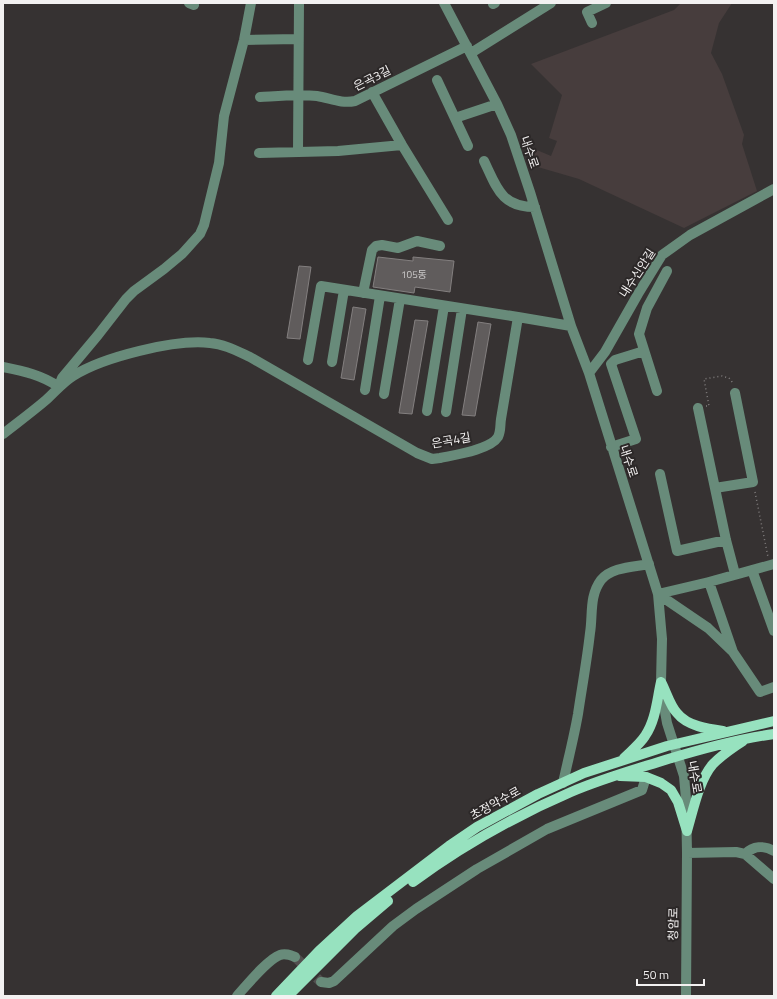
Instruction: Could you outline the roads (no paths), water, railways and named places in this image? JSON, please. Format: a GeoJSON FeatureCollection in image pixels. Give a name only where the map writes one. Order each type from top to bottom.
{"type":"FeatureCollection","features":[{"type":"Feature","properties":{"kind":"main road"},"geometry":{"type":"LineString","coordinates":[[661,682],[676,713],[686,721],[699,726],[727,732]]}},
{"type":"Feature","properties":{"kind":"main road"},"geometry":{"type":"LineString","coordinates":[[622,760],[646,735],[653,718],[661,682]]}},
{"type":"Feature","properties":{"kind":"main road","name":"초정약수로"},"geometry":{"type":"LineString","coordinates":[[276,996],[319,951],[357,916],[449,846],[478,827],[538,794],[584,773],[674,744],[774,721]]}},
{"type":"Feature","properties":{"kind":"main road","name":"초정약수로"},"geometry":{"type":"LineString","coordinates":[[288,996],[355,929],[396,895],[426,873],[488,833],[570,792],[614,776],[727,742],[774,734]]}},
{"type":"Feature","properties":{"kind":"main road"},"geometry":{"type":"LineString","coordinates":[[687,831],[704,777],[713,765],[727,752],[748,738]]}},
{"type":"Feature","properties":{"kind":"main road"},"geometry":{"type":"LineString","coordinates":[[614,776],[646,777],[661,783],[671,790],[678,802],[687,831]]}},
{"type":"Feature","properties":{"kind":"street"},"geometry":{"type":"LineString","coordinates":[[3,434],[31,413],[59,387],[62,378],[126,299],[134,291],[182,254],[200,234],[204,225],[218,163],[224,116],[244,40],[251,3]]}},
{"type":"Feature","properties":{"kind":"street"},"geometry":{"type":"LineString","coordinates":[[298,151],[299,3]]}},
{"type":"Feature","properties":{"kind":"street","name":"내수로"},"geometry":{"type":"LineString","coordinates":[[444,3],[511,135],[571,326],[589,373],[658,594],[662,639],[661,682],[666,717],[684,776],[687,853]]}},
{"type":"Feature","properties":{"kind":"street","name":"은곡3길"},"geometry":{"type":"LineString","coordinates":[[260,97],[316,96],[339,102],[347,103],[354,101],[469,50],[551,3]]}},
{"type":"Feature","properties":{"kind":"street"},"geometry":{"type":"LineString","coordinates":[[592,23],[587,12],[606,3]]}},
{"type":"Feature","properties":{"kind":"street"},"geometry":{"type":"LineString","coordinates":[[244,40],[298,39]]}},
{"type":"Feature","properties":{"kind":"street"},"geometry":{"type":"LineString","coordinates":[[437,80],[468,146]]}},
{"type":"Feature","properties":{"kind":"street"},"geometry":{"type":"LineString","coordinates":[[372,92],[402,145],[448,220]]}},
{"type":"Feature","properties":{"kind":"street"},"geometry":{"type":"LineString","coordinates":[[456,118],[496,104]]}},
{"type":"Feature","properties":{"kind":"street"},"geometry":{"type":"LineString","coordinates":[[259,153],[338,151],[402,145]]}},
{"type":"Feature","properties":{"kind":"street"},"geometry":{"type":"LineString","coordinates":[[484,161],[500,194],[518,205],[535,208]]}},
{"type":"Feature","properties":{"kind":"street","name":"내수신안길"},"geometry":{"type":"LineString","coordinates":[[589,373],[605,352],[662,255],[690,235],[774,189]]}},
{"type":"Feature","properties":{"kind":"street"},"geometry":{"type":"LineString","coordinates":[[363,293],[372,250],[376,246],[382,245],[398,248],[417,241],[440,246]]}},
{"type":"Feature","properties":{"kind":"street"},"geometry":{"type":"LineString","coordinates":[[657,391],[639,334],[647,308],[667,271]]}},
{"type":"Feature","properties":{"kind":"street"},"geometry":{"type":"LineString","coordinates":[[308,360],[322,286],[571,326]]}},
{"type":"Feature","properties":{"kind":"street"},"geometry":{"type":"LineString","coordinates":[[332,362],[344,290]]}},
{"type":"Feature","properties":{"kind":"street"},"geometry":{"type":"LineString","coordinates":[[365,390],[380,296]]}},
{"type":"Feature","properties":{"kind":"street"},"geometry":{"type":"LineString","coordinates":[[384,394],[400,299]]}},
{"type":"Feature","properties":{"kind":"street"},"geometry":{"type":"LineString","coordinates":[[427,411],[444,306]]}},
{"type":"Feature","properties":{"kind":"street"},"geometry":{"type":"LineString","coordinates":[[446,412],[462,309]]}},
{"type":"Feature","properties":{"kind":"street","name":"은곡4길"},"geometry":{"type":"LineString","coordinates":[[59,387],[85,369],[150,348],[187,342],[212,343],[235,350],[250,357],[417,453],[432,459],[440,458],[484,446],[492,443],[497,438],[500,432],[518,317]]}},
{"type":"Feature","properties":{"kind":"street"},"geometry":{"type":"LineString","coordinates":[[611,447],[636,439],[612,364],[615,360],[644,351]]}},
{"type":"Feature","properties":{"kind":"street"},"geometry":{"type":"LineString","coordinates":[[3,367],[22,370],[49,380],[59,387]]}},
{"type":"Feature","properties":{"kind":"street"},"geometry":{"type":"LineString","coordinates":[[715,488],[753,482],[735,393]]}},
{"type":"Feature","properties":{"kind":"street"},"geometry":{"type":"LineString","coordinates":[[698,408],[726,540],[735,574]]}},
{"type":"Feature","properties":{"kind":"street"},"geometry":{"type":"LineString","coordinates":[[660,474],[678,551],[726,540]]}},
{"type":"Feature","properties":{"kind":"street"},"geometry":{"type":"LineString","coordinates":[[564,783],[578,715],[591,631],[591,605],[594,594],[600,581],[613,571],[649,564]]}},
{"type":"Feature","properties":{"kind":"street"},"geometry":{"type":"LineString","coordinates":[[658,594],[709,582],[772,564]]}},
{"type":"Feature","properties":{"kind":"street"},"geometry":{"type":"LineString","coordinates":[[752,570],[774,631]]}},
{"type":"Feature","properties":{"kind":"street"},"geometry":{"type":"LineString","coordinates":[[709,582],[733,652]]}},
{"type":"Feature","properties":{"kind":"street"},"geometry":{"type":"LineString","coordinates":[[658,594],[708,628],[733,652],[760,692],[774,687]]}},
{"type":"Feature","properties":{"kind":"street"},"geometry":{"type":"LineString","coordinates":[[321,982],[329,983],[334,981],[393,926],[477,869],[547,830],[642,790],[646,777]]}},
{"type":"Feature","properties":{"kind":"street"},"geometry":{"type":"LineString","coordinates":[[745,854],[749,850],[756,847],[768,847],[774,851]]}},
{"type":"Feature","properties":{"kind":"street"},"geometry":{"type":"LineString","coordinates":[[687,853],[736,852],[745,854],[774,878]]}},
{"type":"Feature","properties":{"kind":"street","name":"청암로"},"geometry":{"type":"LineString","coordinates":[[686,996],[687,853]]}},
{"type":"Feature","properties":{"kind":"street"},"geometry":{"type":"LineString","coordinates":[[237,996],[272,960],[280,954],[288,954],[295,957]]}},
{"type":"Feature","properties":{"kind":"tunnel"},"geometry":{"type":"LineString","coordinates":[[295,957],[321,982]]}}]}
